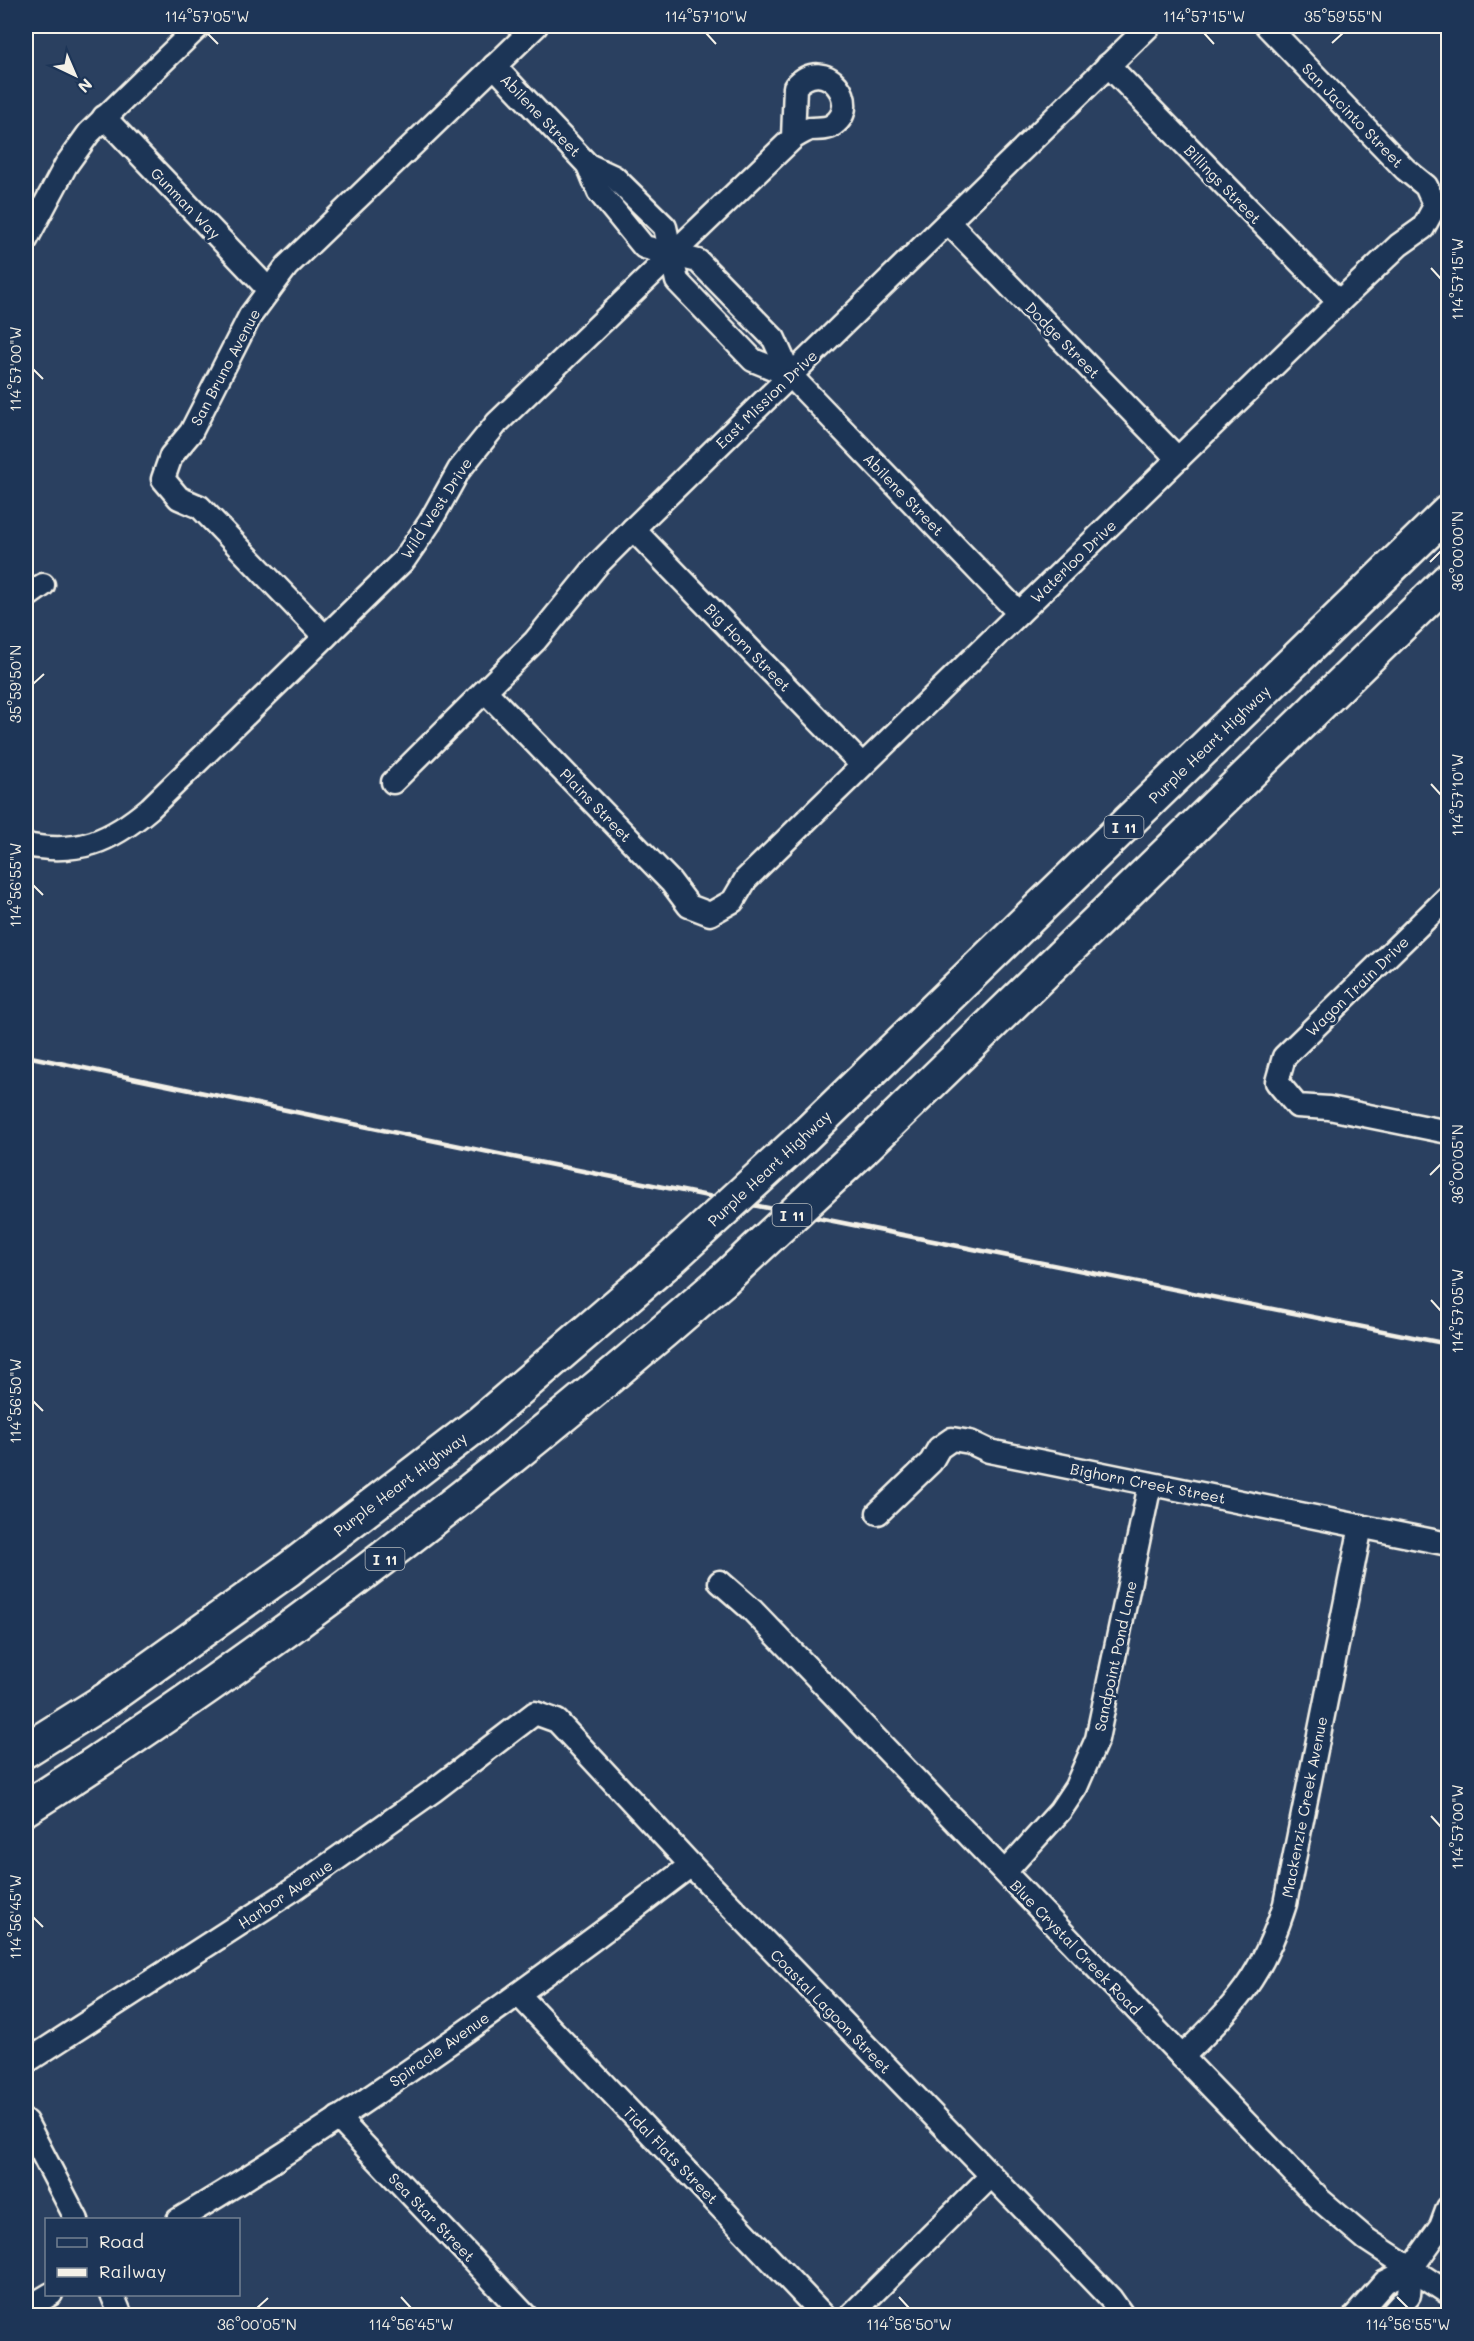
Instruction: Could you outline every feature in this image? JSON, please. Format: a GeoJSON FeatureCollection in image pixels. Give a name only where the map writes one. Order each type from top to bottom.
{"type":"FeatureCollection","features":[{"type":"Feature","properties":{"kind":"highway","name":"Purple Heart Highway"},"geometry":{"type":"LineString","coordinates":[[26,1750],[107,1699],[289,1569],[482,1421],[665,1264],[800,1141],[1449,512]]}},
{"type":"Feature","properties":{"kind":"highway","name":"I 11"},"geometry":{"type":"LineString","coordinates":[[26,1808],[220,1680],[378,1565],[544,1433],[723,1280],[862,1150],[1449,580]]}},
{"type":"Feature","properties":{"kind":"street"},"geometry":{"type":"LineString","coordinates":[[27,234],[66,165],[104,117],[199,26]]}},
{"type":"Feature","properties":{"kind":"street","name":"San Bruno Avenue"},"geometry":{"type":"LineString","coordinates":[[325,637],[200,507],[179,498],[163,479],[171,456],[190,432],[235,343],[269,290],[306,246],[536,26]]}},
{"type":"Feature","properties":{"kind":"street","name":"East Mission Drive"},"geometry":{"type":"LineString","coordinates":[[393,782],[535,641],[597,565],[633,529],[1149,26]]}},
{"type":"Feature","properties":{"kind":"street","name":"San Jacinto Street"},"geometry":{"type":"LineString","coordinates":[[1266,26],[1405,169],[1426,186],[1435,206]]}},
{"type":"Feature","properties":{"kind":"street","name":"Billings Street"},"geometry":{"type":"LineString","coordinates":[[1108,65],[1339,302]]}},
{"type":"Feature","properties":{"kind":"street","name":"Abilene Street"},"geometry":{"type":"LineString","coordinates":[[494,66],[588,165],[614,177],[665,227],[671,254],[698,261],[774,339],[790,375],[1019,613]]}},
{"type":"Feature","properties":{"kind":"street","name":"Gunman Way"},"geometry":{"type":"LineString","coordinates":[[104,117],[269,290]]}},
{"type":"Feature","properties":{"kind":"street","name":"Wild West Drive"},"geometry":{"type":"LineString","coordinates":[[26,845],[51,850],[99,842],[128,827],[150,808],[404,560],[430,522],[459,470],[497,423],[793,138]]}},
{"type":"Feature","properties":{"kind":"street","name":"Waterloo Drive"},"geometry":{"type":"LineString","coordinates":[[710,914],[733,902],[746,879],[1339,302],[1399,245],[1423,228],[1435,206]]}},
{"type":"Feature","properties":{"kind":"street","name":"Dodge Street"},"geometry":{"type":"LineString","coordinates":[[948,222],[1178,459]]}},
{"type":"Feature","properties":{"kind":"street","name":"Big Horn Street"},"geometry":{"type":"LineString","coordinates":[[633,529],[862,765]]}},
{"type":"Feature","properties":{"kind":"street","name":"Plains Street"},"geometry":{"type":"LineString","coordinates":[[485,691],[671,882],[688,906],[710,914]]}},
{"type":"Feature","properties":{"kind":"street","name":"Wagon Train Drive"},"geometry":{"type":"LineString","coordinates":[[1449,897],[1284,1058],[1277,1082],[1297,1106],[1329,1108],[1449,1132]]}},
{"type":"Feature","properties":{"kind":"street","name":"Bighorn Creek Street"},"geometry":{"type":"LineString","coordinates":[[878,1513],[931,1462],[939,1448],[952,1439],[970,1442],[989,1451],[1449,1544]]}},
{"type":"Feature","properties":{"kind":"street","name":"Sandpoint Pond Lane"},"geometry":{"type":"LineString","coordinates":[[1005,1872],[1060,1811],[1076,1786],[1097,1739],[1150,1484]]}},
{"type":"Feature","properties":{"kind":"street","name":"Mackenzie Creek Avenue"},"geometry":{"type":"LineString","coordinates":[[1182,2057],[1223,2018],[1240,1997],[1256,1975],[1277,1929],[1285,1904],[1361,1526]]}},
{"type":"Feature","properties":{"kind":"street","name":"Blue Crystal Creek Road"},"geometry":{"type":"LineString","coordinates":[[720,1582],[752,1610],[1344,2222],[1449,2293]]}},
{"type":"Feature","properties":{"kind":"street","name":"Coastal Lagoon Street"},"geometry":{"type":"LineString","coordinates":[[535,1713],[557,1721],[990,2177],[1111,2299],[1123,2316]]}},
{"type":"Feature","properties":{"kind":"street","name":"Harbor Avenue"},"geometry":{"type":"LineString","coordinates":[[26,2062],[294,1888],[433,1791],[535,1713]]}},
{"type":"Feature","properties":{"kind":"street","name":"Spiracle Avenue"},"geometry":{"type":"LineString","coordinates":[[181,2218],[338,2118],[518,1994],[691,1864]]}},
{"type":"Feature","properties":{"kind":"street","name":"Tidal Flats Street"},"geometry":{"type":"LineString","coordinates":[[518,1994],[824,2316]]}},
{"type":"Feature","properties":{"kind":"street","name":"Sea Star Street"},"geometry":{"type":"LineString","coordinates":[[338,2118],[526,2316]]}},
{"type":"Feature","properties":{"kind":"street"},"geometry":{"type":"LineString","coordinates":[[26,2122],[76,2218]]}},
{"type":"Feature","properties":{"kind":"street"},"geometry":{"type":"LineString","coordinates":[[850,2316],[990,2177]]}},
{"type":"Feature","properties":{"kind":"street"},"geometry":{"type":"LineString","coordinates":[[1390,2316],[1409,2295],[1412,2269],[1441,2227],[1449,2208]]}},
{"type":"Feature","properties":{"kind":"street"},"geometry":{"type":"LineString","coordinates":[[1355,2316],[1385,2282],[1412,2269]]}},
{"type":"Feature","properties":{"kind":"street"},"geometry":{"type":"LineString","coordinates":[[26,2309],[49,2296]]}},
{"type":"Feature","properties":{"kind":"street"},"geometry":{"type":"LineString","coordinates":[[112,2296],[121,2316]]}},
{"type":"Feature","properties":{"kind":"railway"},"geometry":{"type":"LineString","coordinates":[[26,1056],[508,1156],[1448,1344]]}}]}
